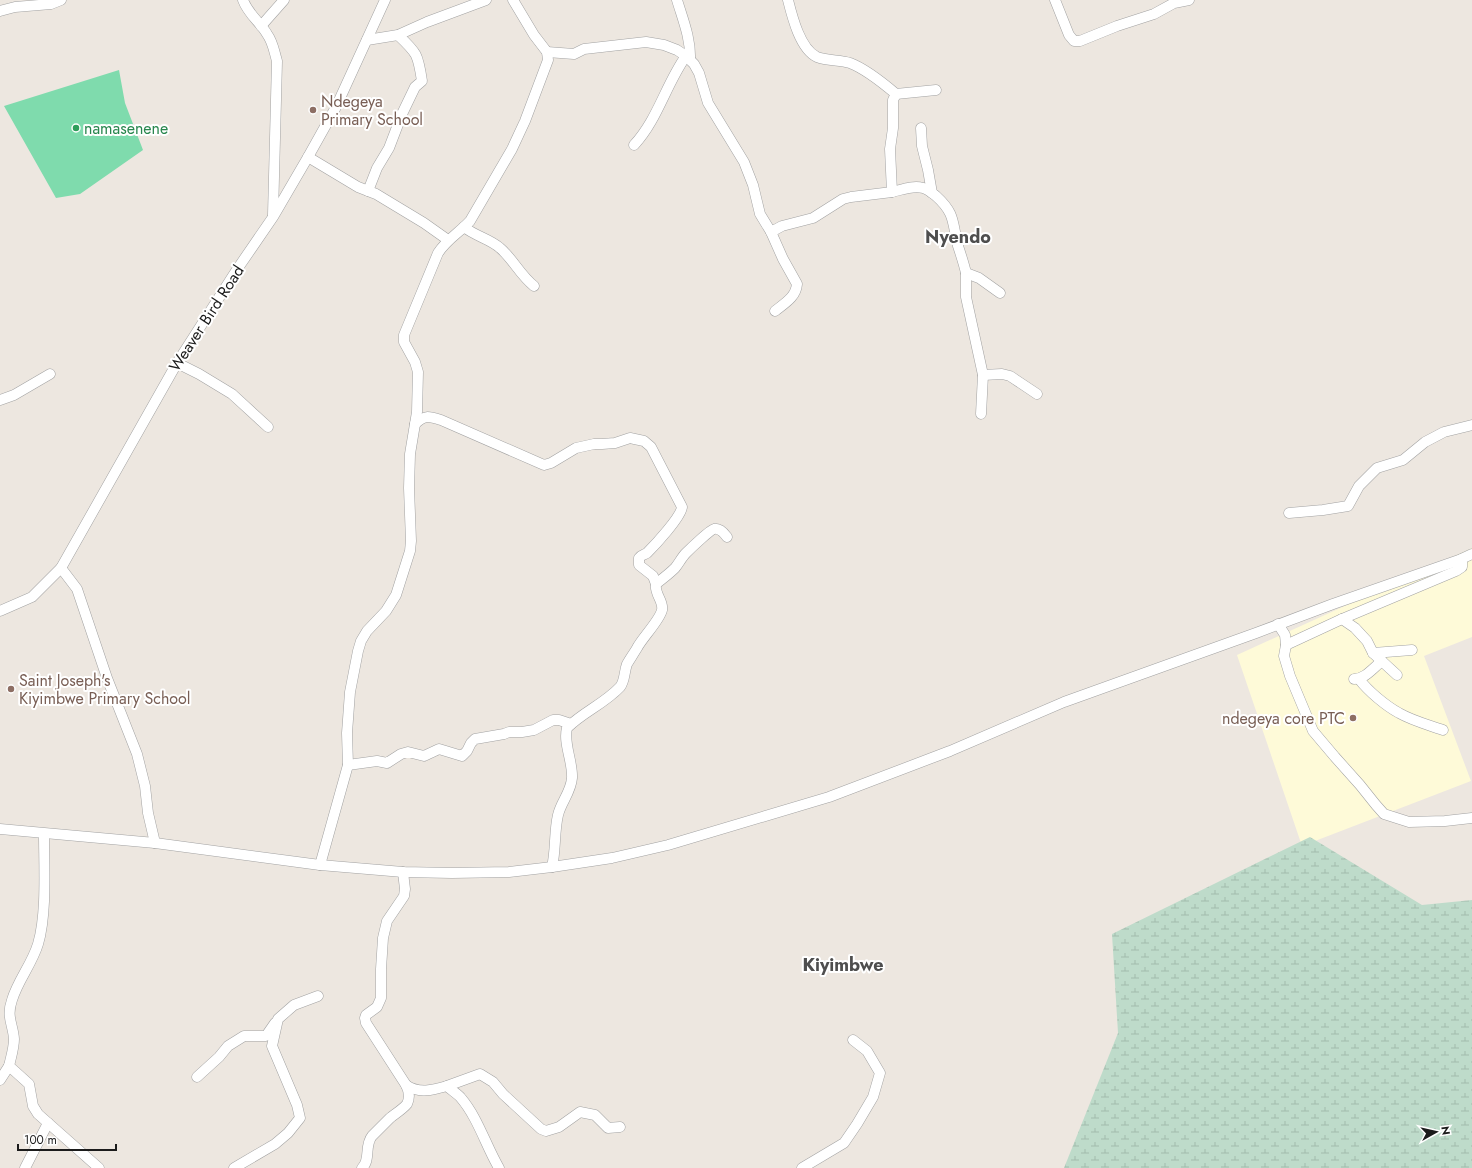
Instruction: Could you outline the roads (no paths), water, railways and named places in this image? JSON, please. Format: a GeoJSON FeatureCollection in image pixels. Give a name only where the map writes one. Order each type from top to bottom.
{"type":"FeatureCollection","features":[{"type":"Feature","properties":{"kind":"street"},"geometry":{"type":"LineString","coordinates":[[0,11],[14,7],[51,4],[61,0]]}},
{"type":"Feature","properties":{"kind":"street"},"geometry":{"type":"LineString","coordinates":[[243,0],[248,11],[266,32],[273,44],[277,61],[273,217]]}},
{"type":"Feature","properties":{"kind":"street"},"geometry":{"type":"LineString","coordinates":[[261,26],[284,0]]}},
{"type":"Feature","properties":{"kind":"street","name":"Weaver Bird Road"},"geometry":{"type":"LineString","coordinates":[[0,611],[32,597],[62,568],[177,363],[238,268],[273,217],[308,157],[336,107],[385,0]]}},
{"type":"Feature","properties":{"kind":"street"},"geometry":{"type":"LineString","coordinates":[[367,40],[398,35],[427,22],[486,0]]}},
{"type":"Feature","properties":{"kind":"street"},"geometry":{"type":"LineString","coordinates":[[320,865],[348,765],[347,733],[350,692],[361,641],[367,631],[386,611],[396,595],[410,551],[410,454],[417,412],[418,372],[415,362],[404,342],[404,335],[438,253],[448,240],[470,221],[512,149],[525,121],[548,60],[547,52],[534,35],[513,0]]}},
{"type":"Feature","properties":{"kind":"street"},"geometry":{"type":"LineString","coordinates":[[634,145],[648,128],[658,111],[679,66],[688,58],[689,41],[686,25],[677,0]]}},
{"type":"Feature","properties":{"kind":"street"},"geometry":{"type":"LineString","coordinates":[[788,0],[793,22],[811,53],[821,58],[844,62],[864,70],[896,94],[936,90]]}},
{"type":"Feature","properties":{"kind":"street"},"geometry":{"type":"LineString","coordinates":[[1055,0],[1069,35],[1074,41],[1080,41],[1117,26],[1154,14],[1174,3],[1189,0]]}},
{"type":"Feature","properties":{"kind":"street"},"geometry":{"type":"LineString","coordinates":[[368,191],[377,168],[389,148],[404,109],[415,87],[422,81],[419,61],[414,49],[398,35]]}},
{"type":"Feature","properties":{"kind":"street"},"geometry":{"type":"LineString","coordinates":[[547,52],[574,54],[584,49],[646,42],[664,45],[677,50],[688,58],[699,73],[708,103],[744,162],[753,185],[760,214],[771,232],[783,259],[797,284],[794,294],[788,302],[775,311]]}},
{"type":"Feature","properties":{"kind":"street"},"geometry":{"type":"LineString","coordinates":[[892,192],[890,149],[893,128],[893,100],[896,94]]}},
{"type":"Feature","properties":{"kind":"street"},"geometry":{"type":"LineString","coordinates":[[921,128],[922,146],[932,194]]}},
{"type":"Feature","properties":{"kind":"street"},"geometry":{"type":"LineString","coordinates":[[308,157],[358,187],[376,194],[448,240]]}},
{"type":"Feature","properties":{"kind":"street"},"geometry":{"type":"LineString","coordinates":[[771,232],[782,226],[813,218],[843,199],[851,196],[892,192],[921,187],[927,189],[945,204],[950,211],[966,273],[966,298],[982,375],[981,414]]}},
{"type":"Feature","properties":{"kind":"street"},"geometry":{"type":"LineString","coordinates":[[464,227],[499,247],[534,286]]}},
{"type":"Feature","properties":{"kind":"street"},"geometry":{"type":"LineString","coordinates":[[966,273],[979,278],[1000,293]]}},
{"type":"Feature","properties":{"kind":"street"},"geometry":{"type":"LineString","coordinates":[[177,363],[232,394],[268,427]]}},
{"type":"Feature","properties":{"kind":"street"},"geometry":{"type":"LineString","coordinates":[[0,400],[14,395],[50,374]]}},
{"type":"Feature","properties":{"kind":"street"},"geometry":{"type":"LineString","coordinates":[[982,375],[1002,374],[1010,376],[1037,394]]}},
{"type":"Feature","properties":{"kind":"street"},"geometry":{"type":"LineString","coordinates":[[415,424],[420,419],[428,416],[441,420],[544,465],[576,448],[634,438],[649,444],[682,507],[682,511],[678,519],[647,553],[639,558],[639,565],[653,576],[662,605],[661,613],[641,640],[627,665],[621,686],[608,699],[567,728],[566,732],[572,768],[571,785],[560,806],[555,828],[552,867]]}},
{"type":"Feature","properties":{"kind":"street"},"geometry":{"type":"LineString","coordinates":[[1289,513],[1348,506],[1359,486],[1377,468],[1403,460],[1425,442],[1444,432],[1472,424]]}},
{"type":"Feature","properties":{"kind":"street"},"geometry":{"type":"LineString","coordinates":[[656,584],[674,568],[686,553],[708,532],[713,529],[717,529],[727,536]]}},
{"type":"Feature","properties":{"kind":"street"},"geometry":{"type":"LineString","coordinates":[[0,828],[44,834],[155,843],[320,865],[403,872],[492,873],[552,867],[612,858],[668,845],[829,797],[950,751],[1064,702],[1462,559],[1472,554]]}},
{"type":"Feature","properties":{"kind":"street"},"geometry":{"type":"LineString","coordinates":[[1286,645],[1342,619],[1456,571],[1462,567],[1462,559]]}},
{"type":"Feature","properties":{"kind":"street"},"geometry":{"type":"LineString","coordinates":[[62,568],[77,590],[107,678],[137,754],[145,786],[148,813],[155,843]]}},
{"type":"Feature","properties":{"kind":"street"},"geometry":{"type":"LineString","coordinates":[[1342,619],[1355,628],[1367,641],[1373,653],[1397,675]]}},
{"type":"Feature","properties":{"kind":"street"},"geometry":{"type":"LineString","coordinates":[[1278,624],[1285,635],[1286,645],[1284,656],[1290,676],[1313,731],[1334,757],[1360,785],[1376,806],[1384,814],[1409,822],[1445,821],[1472,818]]}},
{"type":"Feature","properties":{"kind":"street"},"geometry":{"type":"LineString","coordinates":[[1373,653],[1412,650]]}},
{"type":"Feature","properties":{"kind":"street"},"geometry":{"type":"LineString","coordinates":[[1382,661],[1356,679],[1370,692],[1399,713],[1443,730]]}},
{"type":"Feature","properties":{"kind":"street"},"geometry":{"type":"LineString","coordinates":[[348,765],[377,761],[387,763],[400,754],[408,752],[424,756],[438,749],[462,756],[468,751],[471,743],[475,739],[509,732],[534,730],[553,720],[559,720],[571,724]]}},
{"type":"Feature","properties":{"kind":"street"},"geometry":{"type":"LineString","coordinates":[[0,1080],[9,1066],[14,1044],[10,1017],[12,999],[38,944],[42,925],[44,834]]}},
{"type":"Feature","properties":{"kind":"street"},"geometry":{"type":"LineString","coordinates":[[362,1168],[366,1163],[368,1143],[371,1138],[388,1120],[407,1104],[409,1097],[406,1085],[366,1023],[365,1018],[366,1015],[377,1007],[381,998],[383,938],[387,921],[404,896],[405,889],[403,872]]}},
{"type":"Feature","properties":{"kind":"street"},"geometry":{"type":"LineString","coordinates":[[196,1077],[228,1046],[244,1036],[266,1036],[278,1019],[294,1005],[318,996]]}},
{"type":"Feature","properties":{"kind":"street"},"geometry":{"type":"LineString","coordinates":[[234,1168],[275,1144],[288,1133],[300,1118],[297,1105],[272,1046],[278,1019]]}},
{"type":"Feature","properties":{"kind":"street"},"geometry":{"type":"LineString","coordinates":[[802,1168],[844,1144],[873,1097],[880,1073],[867,1052],[853,1040]]}},
{"type":"Feature","properties":{"kind":"street"},"geometry":{"type":"LineString","coordinates":[[9,1066],[29,1084],[33,1106],[38,1114],[99,1168]]}},
{"type":"Feature","properties":{"kind":"street"},"geometry":{"type":"LineString","coordinates":[[406,1085],[414,1090],[433,1090],[480,1074],[493,1082],[503,1094],[541,1129],[546,1131],[559,1127],[580,1112],[595,1115],[608,1128],[620,1127]]}},
{"type":"Feature","properties":{"kind":"street"},"geometry":{"type":"LineString","coordinates":[[447,1086],[461,1098],[476,1122],[499,1168]]}},
{"type":"Feature","properties":{"kind":"street"},"geometry":{"type":"LineString","coordinates":[[25,1168],[48,1123]]}},
{"type":"Feature","properties":{"kind":"place","name":"Ndegeya Primary School"},"geometry":{"type":"Point","coordinates":[313,110]}},
{"type":"Feature","properties":{"kind":"place","name":"namasenene"},"geometry":{"type":"Point","coordinates":[76,128]}},
{"type":"Feature","properties":{"kind":"place","name":"Saint Joseph's Kiyimbwe Primary School"},"geometry":{"type":"Point","coordinates":[11,689]}},
{"type":"Feature","properties":{"kind":"place","name":"ndegeya core PTC"},"geometry":{"type":"Point","coordinates":[1353,718]}},
{"type":"Feature","properties":{"kind":"district","name":"Nyendo"},"geometry":{"type":"Point","coordinates":[958,237]}},
{"type":"Feature","properties":{"kind":"district","name":"Kiyimbwe"},"geometry":{"type":"Point","coordinates":[843,965]}}]}
